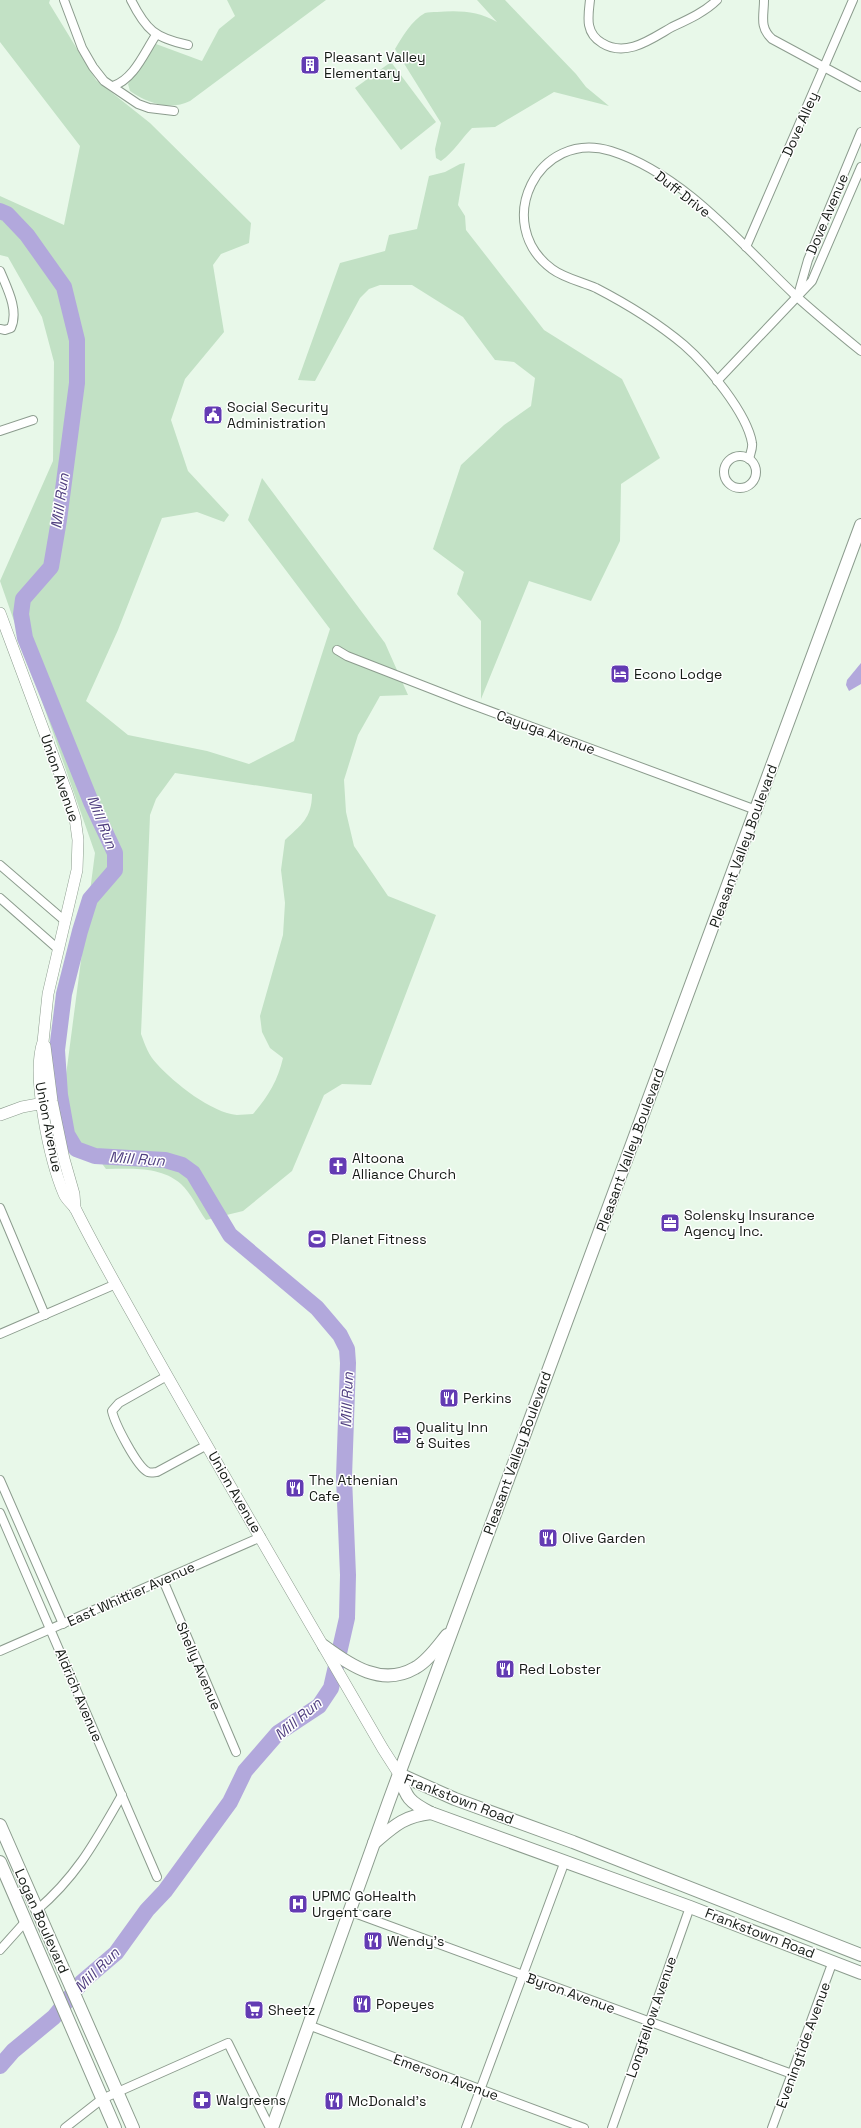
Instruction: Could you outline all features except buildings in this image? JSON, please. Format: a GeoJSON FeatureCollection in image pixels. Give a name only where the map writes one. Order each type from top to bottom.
{"type":"FeatureCollection","features":[{"type":"Feature","properties":{"kind":"main road","name":"Pleasant Valley Boulevard"},"geometry":{"type":"LineString","coordinates":[[271,2128],[452,1630],[861,525]]}},
{"type":"Feature","properties":{"kind":"main road","name":"Union Avenue"},"geometry":{"type":"LineString","coordinates":[[0,618],[75,818],[78,840],[77,870],[48,994],[43,1042],[40,1051],[39,1076],[47,1102],[49,1142],[65,1197],[75,1208],[87,1234],[167,1376],[399,1774]]}},
{"type":"Feature","properties":{"kind":"main road"},"geometry":{"type":"LineString","coordinates":[[0,1115],[47,1102]]}},
{"type":"Feature","properties":{"kind":"main road"},"geometry":{"type":"LineString","coordinates":[[328,1651],[369,1673],[395,1675],[416,1668],[452,1630]]}},
{"type":"Feature","properties":{"kind":"main road","name":"Frankstown Road"},"geometry":{"type":"LineString","coordinates":[[399,1774],[405,1794],[410,1800],[431,1813],[690,1907],[834,1961],[861,1973]]}},
{"type":"Feature","properties":{"kind":"main road","name":"Frankstown Road"},"geometry":{"type":"LineString","coordinates":[[399,1774],[455,1799],[573,1842],[861,1955]]}},
{"type":"Feature","properties":{"kind":"main road"},"geometry":{"type":"LineString","coordinates":[[374,1844],[403,1820],[418,1815],[431,1813]]}},
{"type":"Feature","properties":{"kind":"main road","name":"Logan Boulevard"},"geometry":{"type":"LineString","coordinates":[[0,1825],[133,2128]]}},
{"type":"Feature","properties":{"kind":"main road"},"geometry":{"type":"LineString","coordinates":[[565,1861],[573,1842]]}},
{"type":"Feature","properties":{"kind":"main road","name":"Logan Boulevard"},"geometry":{"type":"LineString","coordinates":[[0,1862],[115,2128]]}},
{"type":"Feature","properties":{"kind":"main road"},"geometry":{"type":"LineString","coordinates":[[690,1907],[696,1891]]}},
{"type":"Feature","properties":{"kind":"street"},"geometry":{"type":"LineString","coordinates":[[64,0],[82,48],[93,67],[104,81],[138,104],[149,108],[174,111]]}},
{"type":"Feature","properties":{"kind":"street"},"geometry":{"type":"LineString","coordinates":[[131,0],[144,21],[156,35],[171,42],[188,45]]}},
{"type":"Feature","properties":{"kind":"street"},"geometry":{"type":"LineString","coordinates":[[590,0],[588,26],[594,39],[610,48],[624,50],[646,42],[717,0]]}},
{"type":"Feature","properties":{"kind":"street"},"geometry":{"type":"LineString","coordinates":[[764,0],[763,26],[765,32],[772,39],[861,87]]}},
{"type":"Feature","properties":{"kind":"street","name":"Dove Alley"},"geometry":{"type":"LineString","coordinates":[[746,247],[825,68],[853,0]]}},
{"type":"Feature","properties":{"kind":"street"},"geometry":{"type":"LineString","coordinates":[[113,86],[130,77],[156,35]]}},
{"type":"Feature","properties":{"kind":"street","name":"Dove Avenue"},"geometry":{"type":"LineString","coordinates":[[798,297],[808,260],[861,132]]}},
{"type":"Feature","properties":{"kind":"street","name":"Duff Drive"},"geometry":{"type":"LineString","coordinates":[[749,459],[752,445],[739,411],[717,381],[684,345],[648,319],[596,289],[549,266],[536,253],[530,242],[523,217],[524,204],[532,180],[549,161],[572,150],[598,148],[639,162],[669,180],[746,247],[798,297],[861,351]]}},
{"type":"Feature","properties":{"kind":"street","name":"Dove Avenue"},"geometry":{"type":"LineString","coordinates":[[717,381],[812,281],[861,167]]}},
{"type":"Feature","properties":{"kind":"street"},"geometry":{"type":"LineString","coordinates":[[0,275],[11,298],[13,323],[11,328],[5,330],[0,329]]}},
{"type":"Feature","properties":{"kind":"street"},"geometry":{"type":"LineString","coordinates":[[0,431],[33,420]]}},
{"type":"Feature","properties":{"kind":"street"},"geometry":{"type":"LineString","coordinates":[[740,456],[749,459],[756,468],[755,479],[752,484],[742,488],[731,486],[725,478],[724,473],[727,463],[730,460],[740,456]]}},
{"type":"Feature","properties":{"kind":"street","name":"Cayuga Avenue"},"geometry":{"type":"LineString","coordinates":[[337,650],[347,656],[465,702],[756,810]]}},
{"type":"Feature","properties":{"kind":"street"},"geometry":{"type":"LineString","coordinates":[[0,865],[65,922]]}},
{"type":"Feature","properties":{"kind":"street"},"geometry":{"type":"LineString","coordinates":[[0,898],[58,949]]}},
{"type":"Feature","properties":{"kind":"street"},"geometry":{"type":"LineString","coordinates":[[0,1208],[45,1315]]}},
{"type":"Feature","properties":{"kind":"street"},"geometry":{"type":"LineString","coordinates":[[0,1334],[116,1284]]}},
{"type":"Feature","properties":{"kind":"street"},"geometry":{"type":"LineString","coordinates":[[167,1376],[119,1403],[112,1411],[114,1422],[142,1467],[149,1472],[158,1472],[207,1445]]}},
{"type":"Feature","properties":{"kind":"street"},"geometry":{"type":"LineString","coordinates":[[0,1480],[62,1624]]}},
{"type":"Feature","properties":{"kind":"street","name":"Aldrich Avenue"},"geometry":{"type":"LineString","coordinates":[[0,1513],[157,1877]]}},
{"type":"Feature","properties":{"kind":"street","name":"East Whittier Avenue"},"geometry":{"type":"LineString","coordinates":[[0,1651],[261,1537]]}},
{"type":"Feature","properties":{"kind":"street","name":"Shelly Avenue"},"geometry":{"type":"LineString","coordinates":[[163,1580],[236,1752]]}},
{"type":"Feature","properties":{"kind":"street"},"geometry":{"type":"LineString","coordinates":[[37,1910],[55,1894],[84,1860],[122,1795]]}},
{"type":"Feature","properties":{"kind":"street"},"geometry":{"type":"LineString","coordinates":[[466,2128],[565,1861]]}},
{"type":"Feature","properties":{"kind":"street","name":"Longfellow Avenue"},"geometry":{"type":"LineString","coordinates":[[612,2128],[690,1907]]}},
{"type":"Feature","properties":{"kind":"street","name":"Byron Avenue"},"geometry":{"type":"LineString","coordinates":[[350,1911],[792,2074]]}},
{"type":"Feature","properties":{"kind":"street"},"geometry":{"type":"LineString","coordinates":[[0,1950],[26,1921]]}},
{"type":"Feature","properties":{"kind":"street","name":"Eveningtide Avenue"},"geometry":{"type":"LineString","coordinates":[[772,2128],[834,1961]]}},
{"type":"Feature","properties":{"kind":"street","name":"Emerson Avenue"},"geometry":{"type":"LineString","coordinates":[[308,2025],[584,2128]]}},
{"type":"Feature","properties":{"kind":"street"},"geometry":{"type":"LineString","coordinates":[[65,2128],[102,2099],[228,2043],[271,2128]]}},
{"type":"Feature","properties":{"kind":"green space"},"geometry":{"type":"Polygon","coordinates":[[[0,0],[50,0],[49,3],[96,80],[150,123],[251,223],[249,243],[221,254],[213,265],[224,332],[185,379],[171,420],[188,471],[229,515],[224,522],[197,512],[162,518],[118,630],[86,701],[128,735],[207,751],[249,764],[294,741],[330,629],[248,520],[262,478],[385,643],[408,695],[380,696],[358,735],[344,780],[346,812],[354,846],[388,896],[436,915],[371,1085],[342,1084],[324,1095],[292,1171],[243,1211],[206,1220],[188,1192],[173,1178],[155,1171],[136,1169],[106,1169],[92,1150],[74,1140],[62,1106],[95,853],[0,581],[53,461],[54,362],[42,317],[8,257],[0,255],[0,196],[64,225],[80,146],[0,42],[0,0]],[[175,773],[156,799],[150,815],[141,1034],[154,1061],[164,1072],[194,1096],[216,1109],[227,1113],[237,1115],[253,1114],[272,1088],[281,1066],[283,1058],[270,1048],[262,1032],[260,1016],[283,935],[285,903],[281,870],[285,840],[301,825],[308,815],[312,794],[175,773]]]}},
{"type":"Feature","properties":{"kind":"green space"},"geometry":{"type":"Polygon","coordinates":[[[227,0],[326,0],[190,101],[175,105],[159,104],[144,99],[130,91],[128,84],[156,44],[202,61],[219,29],[235,16],[227,0]]]}},
{"type":"Feature","properties":{"kind":"green space"},"geometry":{"type":"Polygon","coordinates":[[[477,0],[505,0],[576,74],[586,87],[609,106],[554,92],[495,127],[472,128],[454,150],[446,157],[441,161],[436,158],[435,149],[441,123],[395,49],[411,24],[425,13],[453,11],[476,13],[497,22],[477,0]]]}},
{"type":"Feature","properties":{"kind":"green space"},"geometry":{"type":"Polygon","coordinates":[[[391,62],[436,122],[401,150],[355,88],[391,62]]]}},
{"type":"Feature","properties":{"kind":"green space"},"geometry":{"type":"Polygon","coordinates":[[[465,163],[458,205],[465,216],[466,230],[544,330],[622,379],[660,458],[621,484],[620,541],[591,601],[529,581],[481,699],[481,621],[457,594],[464,572],[433,549],[461,465],[504,425],[531,406],[535,378],[514,362],[495,360],[463,317],[412,285],[380,285],[369,289],[360,298],[315,381],[298,380],[340,263],[385,251],[389,235],[417,229],[429,176],[445,172],[465,163]]]}},
{"type":"Feature","properties":{"kind":"shaded area"},"geometry":{"type":"Polygon","coordinates":[[[861,663],[861,684],[849,691],[846,685],[847,680],[861,663]]]}},
{"type":"Feature","properties":{"kind":"waterway","name":"Mill Run"},"geometry":{"type":"LineString","coordinates":[[0,211],[7,214],[27,235],[64,287],[77,340],[77,383],[59,520],[51,567],[23,599],[21,614],[25,638],[91,802],[115,853],[115,870],[90,899],[64,994],[57,1050],[60,1095],[67,1134],[76,1149],[95,1156],[165,1160],[182,1165],[193,1173],[230,1235],[317,1308],[340,1335],[347,1349],[348,1363],[344,1477],[348,1575],[347,1618],[331,1688],[319,1706],[278,1733],[245,1771],[230,1802],[165,1891],[147,1910],[116,1953],[82,1982],[54,2017],[13,2051],[0,2066]]}},
{"type":"Feature","properties":{"kind":"place","name":"Pleasant Valley Elementary"},"geometry":{"type":"Point","coordinates":[310,65]}},
{"type":"Feature","properties":{"kind":"place","name":"Social Security Administration"},"geometry":{"type":"Point","coordinates":[213,415]}},
{"type":"Feature","properties":{"kind":"place","name":"Econo Lodge"},"geometry":{"type":"Point","coordinates":[620,674]}},
{"type":"Feature","properties":{"kind":"place","name":"Altoona Alliance Church"},"geometry":{"type":"Point","coordinates":[338,1166]}},
{"type":"Feature","properties":{"kind":"place","name":"Solensky Insurance Agency Inc."},"geometry":{"type":"Point","coordinates":[670,1223]}},
{"type":"Feature","properties":{"kind":"place","name":"Planet Fitness"},"geometry":{"type":"Point","coordinates":[317,1239]}},
{"type":"Feature","properties":{"kind":"place","name":"Perkins"},"geometry":{"type":"Point","coordinates":[449,1398]}},
{"type":"Feature","properties":{"kind":"place","name":"Quality Inn & Suites"},"geometry":{"type":"Point","coordinates":[402,1435]}},
{"type":"Feature","properties":{"kind":"place","name":"The Athenian Cafe"},"geometry":{"type":"Point","coordinates":[295,1488]}},
{"type":"Feature","properties":{"kind":"place","name":"Olive Garden"},"geometry":{"type":"Point","coordinates":[548,1538]}},
{"type":"Feature","properties":{"kind":"place","name":"Red Lobster"},"geometry":{"type":"Point","coordinates":[505,1669]}},
{"type":"Feature","properties":{"kind":"place","name":"UPMC GoHealth Urgent care"},"geometry":{"type":"Point","coordinates":[298,1904]}},
{"type":"Feature","properties":{"kind":"place","name":"Wendy's"},"geometry":{"type":"Point","coordinates":[373,1941]}},
{"type":"Feature","properties":{"kind":"place","name":"Popeyes"},"geometry":{"type":"Point","coordinates":[362,2004]}},
{"type":"Feature","properties":{"kind":"place","name":"Sheetz"},"geometry":{"type":"Point","coordinates":[254,2010]}},
{"type":"Feature","properties":{"kind":"place","name":"Walgreens"},"geometry":{"type":"Point","coordinates":[202,2100]}},
{"type":"Feature","properties":{"kind":"place","name":"McDonald's"},"geometry":{"type":"Point","coordinates":[334,2101]}}]}
